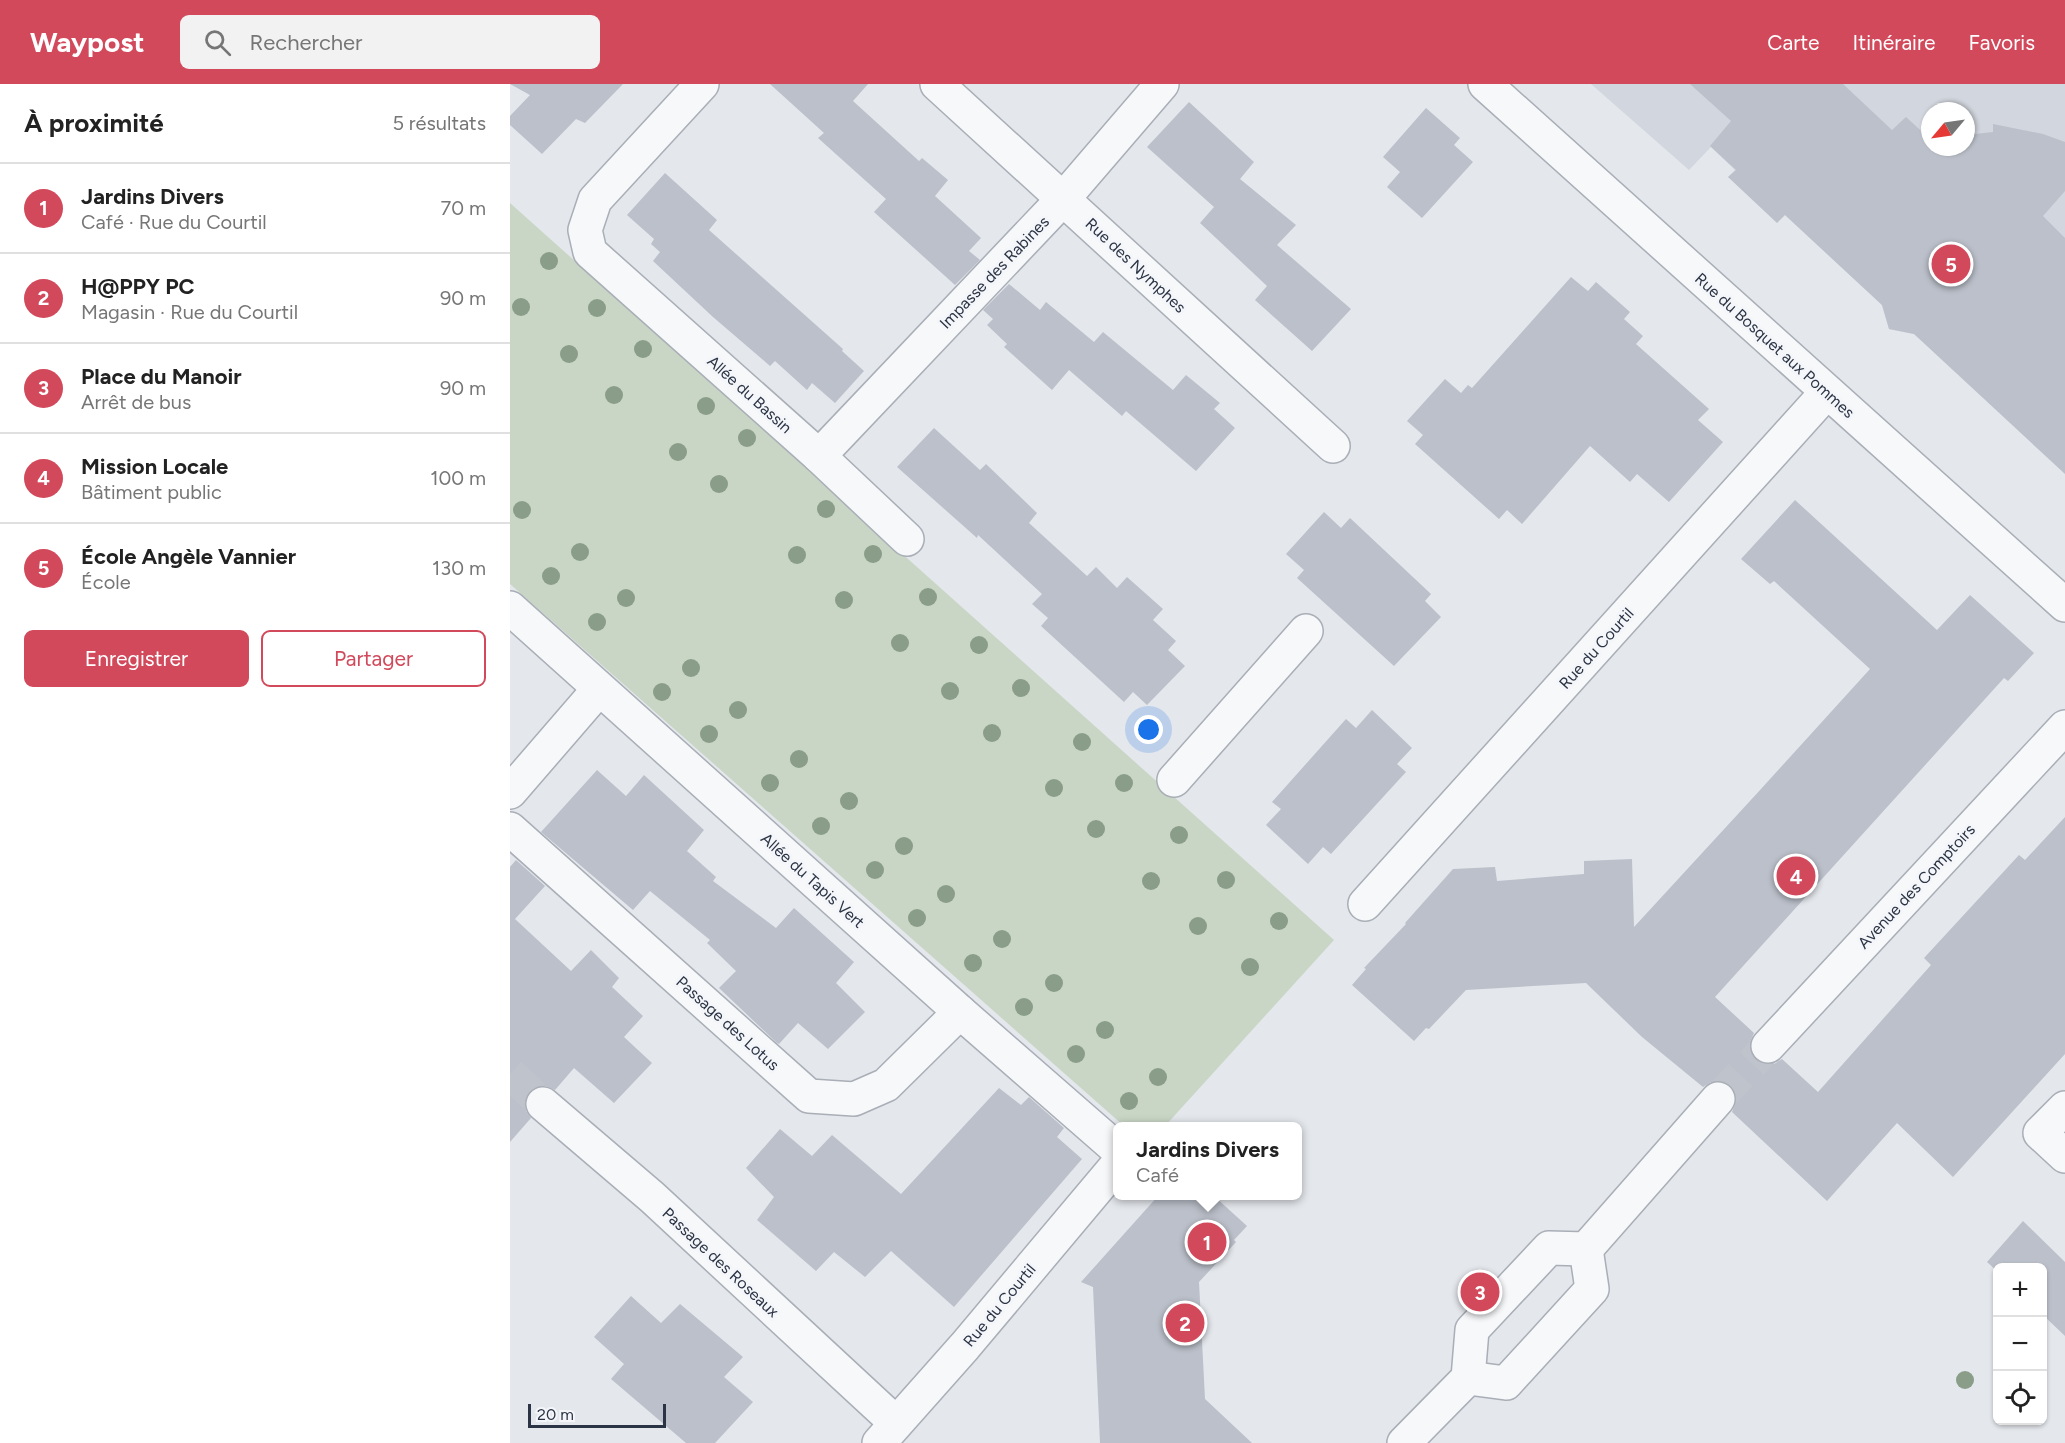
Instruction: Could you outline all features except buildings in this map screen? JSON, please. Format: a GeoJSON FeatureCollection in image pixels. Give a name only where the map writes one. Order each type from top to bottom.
{"type":"FeatureCollection","features":[{"type":"Feature","properties":{"kind":"street","name":"Allée du Bassin"},"geometry":{"type":"LineString","coordinates":[[702,84],[596,200],[585,230],[590,252],[819,456],[907,538]]}},
{"type":"Feature","properties":{"kind":"street","name":"Rue des Nymphes"},"geometry":{"type":"LineString","coordinates":[[937,84],[1334,447]]}},
{"type":"Feature","properties":{"kind":"street","name":"Impasse des Rabines"},"geometry":{"type":"LineString","coordinates":[[819,456],[1064,198],[1162,84]]}},
{"type":"Feature","properties":{"kind":"street","name":"Rue du Bosquet aux Pommes"},"geometry":{"type":"LineString","coordinates":[[1485,84],[2065,605]]}},
{"type":"Feature","properties":{"kind":"street","name":"Rue du Courtil"},"geometry":{"type":"LineString","coordinates":[[1365,904],[1827,392]]}},
{"type":"Feature","properties":{"kind":"street","name":"Allée du Tapis Vert"},"geometry":{"type":"LineString","coordinates":[[510,608],[960,1012],[1113,1146]]}},
{"type":"Feature","properties":{"kind":"street"},"geometry":{"type":"LineString","coordinates":[[1174,780],[1306,631]]}},
{"type":"Feature","properties":{"kind":"street"},"geometry":{"type":"LineString","coordinates":[[510,792],[599,689]]}},
{"type":"Feature","properties":{"kind":"street","name":"Avenue des Comptoirs"},"geometry":{"type":"LineString","coordinates":[[1768,1046],[2065,727]]}},
{"type":"Feature","properties":{"kind":"street","name":"Passage des Lotus"},"geometry":{"type":"LineString","coordinates":[[510,828],[809,1096],[854,1099],[886,1085],[960,1012]]}},
{"type":"Feature","properties":{"kind":"street"},"geometry":{"type":"LineString","coordinates":[[1586,1249],[1718,1099]]}},
{"type":"Feature","properties":{"kind":"street","name":"Passage des Roseaux"},"geometry":{"type":"LineString","coordinates":[[543,1104],[652,1197],[888,1433]]}},
{"type":"Feature","properties":{"kind":"street"},"geometry":{"type":"LineString","coordinates":[[2065,1108],[2040,1133],[2065,1156]]}},
{"type":"Feature","properties":{"kind":"street","name":"Rue du Courtil"},"geometry":{"type":"LineString","coordinates":[[888,1433],[965,1346],[1113,1170]]}},
{"type":"Feature","properties":{"kind":"street"},"geometry":{"type":"LineString","coordinates":[[1404,1443],[1468,1378],[1472,1330],[1549,1248],[1586,1249]]}},
{"type":"Feature","properties":{"kind":"street"},"geometry":{"type":"LineString","coordinates":[[1468,1378],[1506,1383],[1519,1370],[1593,1289],[1586,1249]]}},
{"type":"Feature","properties":{"kind":"shaded area"},"geometry":{"type":"Polygon","coordinates":[[[1591,84],[2065,84],[2065,466],[1914,334],[1889,329],[1882,305],[1785,215],[1728,177],[1735,170],[1711,147],[1689,170],[1591,84]]]}},
{"type":"Feature","properties":{"kind":"green space"},"geometry":{"type":"Polygon","coordinates":[[[510,203],[1334,940],[1169,1122],[1119,1122],[510,584],[510,203]]]}},
{"type":"Feature","properties":{"kind":"tunnel"},"geometry":{"type":"LineString","coordinates":[[1718,1099],[1768,1046]]}},
{"type":"Feature","properties":{"kind":"tunnel"},"geometry":{"type":"LineString","coordinates":[[510,1074],[543,1104]]}},
{"type":"Feature","properties":{"kind":"place","name":"École Angèle Vannier"},"geometry":{"type":"Point","coordinates":[1951,264]}},
{"type":"Feature","properties":{"kind":"place","name":"Mission Locale"},"geometry":{"type":"Point","coordinates":[1796,876]}},
{"type":"Feature","properties":{"kind":"place","name":"Jardins Divers"},"geometry":{"type":"Point","coordinates":[1207,1242]}},
{"type":"Feature","properties":{"kind":"place","name":"Place du Manoir"},"geometry":{"type":"Point","coordinates":[1480,1292]}},
{"type":"Feature","properties":{"kind":"place","name":"H@PPY PC"},"geometry":{"type":"Point","coordinates":[1185,1323]}}]}
